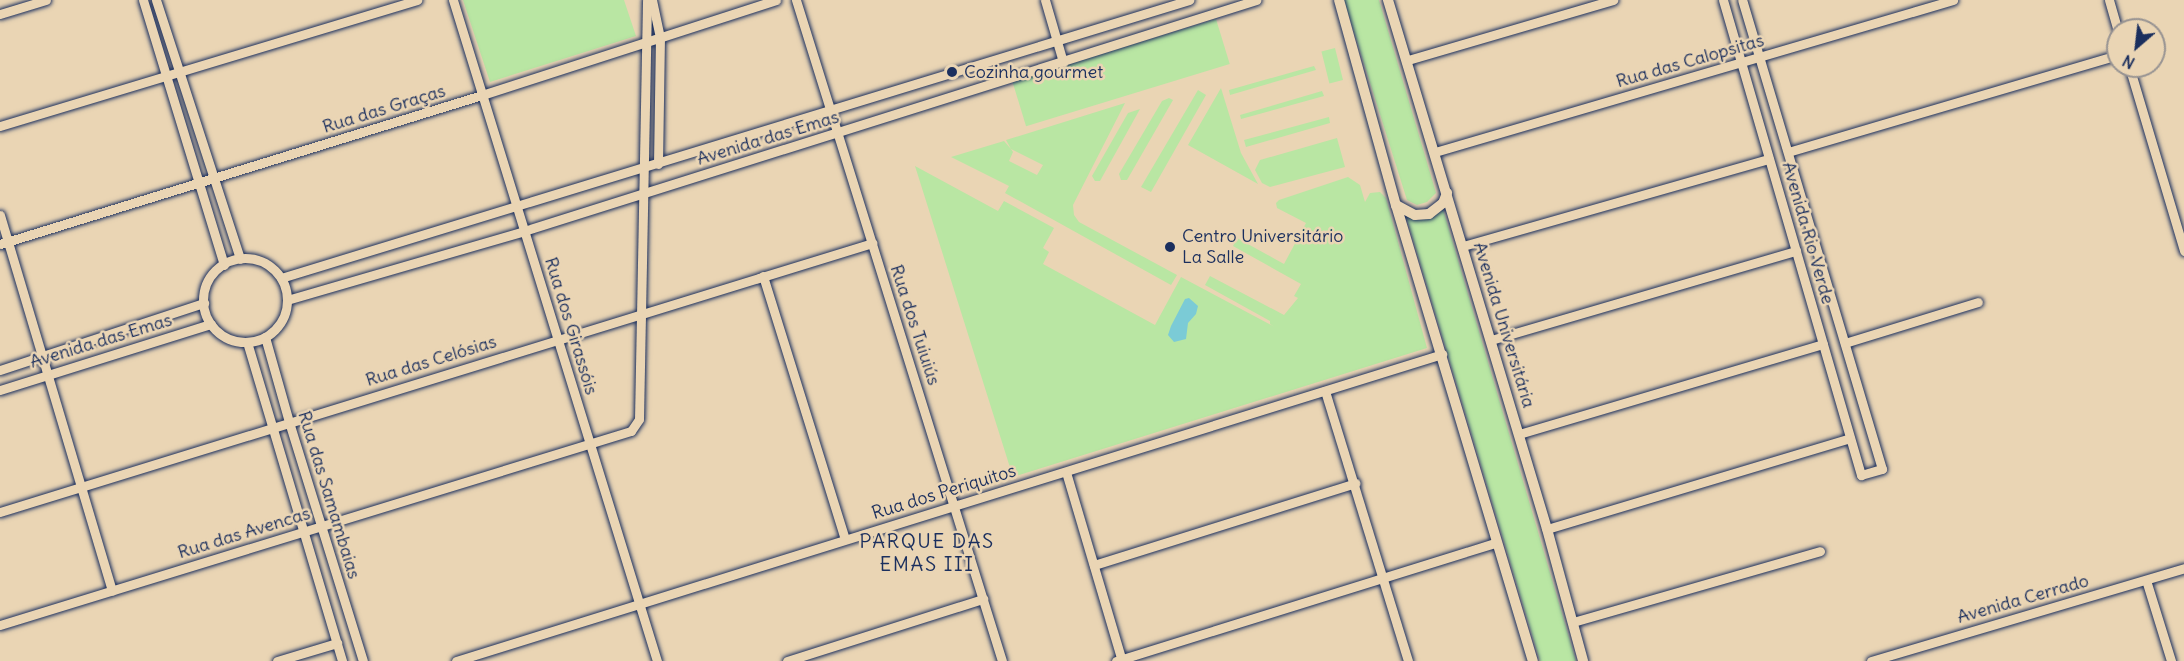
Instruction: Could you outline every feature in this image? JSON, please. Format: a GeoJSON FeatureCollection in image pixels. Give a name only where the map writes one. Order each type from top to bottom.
{"type":"FeatureCollection","features":[{"type":"Feature","properties":{"kind":"main road"},"geometry":{"type":"LineString","coordinates":[[1339,0],[1396,205],[1533,661]]}},
{"type":"Feature","properties":{"kind":"main road","name":"Avenida Universitária"},"geometry":{"type":"LineString","coordinates":[[1389,0],[1547,529],[1583,661]]}},
{"type":"Feature","properties":{"kind":"main road"},"geometry":{"type":"LineString","coordinates":[[1396,205],[1414,215],[1429,214],[1443,203],[1447,193]]}},
{"type":"Feature","properties":{"kind":"street"},"geometry":{"type":"LineString","coordinates":[[0,14],[46,0]]}},
{"type":"Feature","properties":{"kind":"street"},"geometry":{"type":"LineString","coordinates":[[143,0],[224,265]]}},
{"type":"Feature","properties":{"kind":"street"},"geometry":{"type":"LineString","coordinates":[[156,0],[181,71],[213,179],[240,259]]}},
{"type":"Feature","properties":{"kind":"street"},"geometry":{"type":"LineString","coordinates":[[0,126],[417,0]]}},
{"type":"Feature","properties":{"kind":"street","name":"Rua dos Girassóis"},"geometry":{"type":"LineString","coordinates":[[453,0],[657,661]]}},
{"type":"Feature","properties":{"kind":"street"},"geometry":{"type":"LineString","coordinates":[[641,313],[647,0]]}},
{"type":"Feature","properties":{"kind":"street"},"geometry":{"type":"LineString","coordinates":[[652,0],[660,37],[658,164]]}},
{"type":"Feature","properties":{"kind":"street","name":"Rua das Graças"},"geometry":{"type":"LineString","coordinates":[[4,242],[482,95],[776,0]]}},
{"type":"Feature","properties":{"kind":"street","name":"Rua dos Tuiuiús"},"geometry":{"type":"LineString","coordinates":[[796,0],[1002,661]]}},
{"type":"Feature","properties":{"kind":"street"},"geometry":{"type":"LineString","coordinates":[[1045,0],[1063,62]]}},
{"type":"Feature","properties":{"kind":"street","name":"Avenida das Emas"},"geometry":{"type":"LineString","coordinates":[[281,278],[1189,0]]}},
{"type":"Feature","properties":{"kind":"street","name":"Avenida das Emas"},"geometry":{"type":"LineString","coordinates":[[287,300],[524,231],[1256,0]]}},
{"type":"Feature","properties":{"kind":"street"},"geometry":{"type":"LineString","coordinates":[[1408,60],[1614,0]]}},
{"type":"Feature","properties":{"kind":"street","name":"Avenida Rio Verde"},"geometry":{"type":"LineString","coordinates":[[1723,0],[1861,475],[1882,469],[1742,0]]}},
{"type":"Feature","properties":{"kind":"street","name":"Rua das Calopsitas"},"geometry":{"type":"LineString","coordinates":[[1435,152],[1742,64],[1953,0]]}},
{"type":"Feature","properties":{"kind":"street"},"geometry":{"type":"LineString","coordinates":[[2109,0],[2114,18]]}},
{"type":"Feature","properties":{"kind":"street"},"geometry":{"type":"LineString","coordinates":[[1788,152],[2106,59]]}},
{"type":"Feature","properties":{"kind":"street"},"geometry":{"type":"LineString","coordinates":[[2133,78],[2184,251]]}},
{"type":"Feature","properties":{"kind":"street"},"geometry":{"type":"LineString","coordinates":[[1463,246],[1769,159]]}},
{"type":"Feature","properties":{"kind":"street"},"geometry":{"type":"LineString","coordinates":[[0,215],[4,242],[48,375],[112,591]]}},
{"type":"Feature","properties":{"kind":"street","name":"Rua das Celósias"},"geometry":{"type":"LineString","coordinates":[[0,512],[872,243]]}},
{"type":"Feature","properties":{"kind":"street"},"geometry":{"type":"LineString","coordinates":[[1491,340],[1796,251]]}},
{"type":"Feature","properties":{"kind":"street"},"geometry":{"type":"LineString","coordinates":[[240,259],[250,259],[268,265],[281,278],[287,300],[282,322],[265,337],[246,342],[230,339],[211,324],[204,303],[211,277],[224,265],[240,259]]}},
{"type":"Feature","properties":{"kind":"street"},"geometry":{"type":"LineString","coordinates":[[763,276],[845,539]]}},
{"type":"Feature","properties":{"kind":"street"},"geometry":{"type":"LineString","coordinates":[[1845,343],[1978,302]]}},
{"type":"Feature","properties":{"kind":"street","name":"Avenida das Emas"},"geometry":{"type":"LineString","coordinates":[[0,370],[204,303]]}},
{"type":"Feature","properties":{"kind":"street","name":"Rua das Avencas"},"geometry":{"type":"LineString","coordinates":[[0,625],[590,443],[627,434],[635,428],[639,419],[641,313]]}},
{"type":"Feature","properties":{"kind":"street","name":"Avenida das Emas"},"geometry":{"type":"LineString","coordinates":[[0,390],[211,324]]}},
{"type":"Feature","properties":{"kind":"street","name":"Rua das Samambaias"},"geometry":{"type":"LineString","coordinates":[[265,337],[363,661]]}},
{"type":"Feature","properties":{"kind":"street","name":"Rua das Samambaias"},"geometry":{"type":"LineString","coordinates":[[246,342],[342,661]]}},
{"type":"Feature","properties":{"kind":"street"},"geometry":{"type":"LineString","coordinates":[[1519,434],[1823,344]]}},
{"type":"Feature","properties":{"kind":"street","name":"Rua dos Periquitos"},"geometry":{"type":"LineString","coordinates":[[456,661],[954,504],[1066,472],[1442,354]]}},
{"type":"Feature","properties":{"kind":"street"},"geometry":{"type":"LineString","coordinates":[[1325,391],[1408,661]]}},
{"type":"Feature","properties":{"kind":"street"},"geometry":{"type":"LineString","coordinates":[[1547,529],[1850,438]]}},
{"type":"Feature","properties":{"kind":"street"},"geometry":{"type":"LineString","coordinates":[[1066,472],[1120,660],[1384,580],[1496,543]]}},
{"type":"Feature","properties":{"kind":"street"},"geometry":{"type":"LineString","coordinates":[[1094,565],[1355,483]]}},
{"type":"Feature","properties":{"kind":"street"},"geometry":{"type":"LineString","coordinates":[[1573,622],[1820,552]]}},
{"type":"Feature","properties":{"kind":"street","name":"Avenida Cerrado"},"geometry":{"type":"LineString","coordinates":[[1870,661],[2184,568]]}},
{"type":"Feature","properties":{"kind":"street"},"geometry":{"type":"LineString","coordinates":[[2146,580],[2171,661]]}},
{"type":"Feature","properties":{"kind":"street"},"geometry":{"type":"LineString","coordinates":[[787,661],[983,599]]}},
{"type":"Feature","properties":{"kind":"street"},"geometry":{"type":"LineString","coordinates":[[277,661],[337,643]]}},
{"type":"Feature","properties":{"kind":"green space"},"geometry":{"type":"Polygon","coordinates":[[[463,0],[624,0],[636,36],[490,82],[463,0]]]}},
{"type":"Feature","properties":{"kind":"green space"},"geometry":{"type":"Polygon","coordinates":[[[1344,0],[1379,0],[1436,193],[1427,202],[1417,205],[1407,200],[1344,0]]]}},
{"type":"Feature","properties":{"kind":"green space"},"geometry":{"type":"Polygon","coordinates":[[[1216,19],[1230,64],[1026,126],[1012,81],[1216,19]]]}},
{"type":"Feature","properties":{"kind":"green space"},"geometry":{"type":"Polygon","coordinates":[[[1335,48],[1343,80],[1329,83],[1321,51],[1335,48]]]}},
{"type":"Feature","properties":{"kind":"green space"},"geometry":{"type":"Polygon","coordinates":[[[1314,66],[1316,70],[1230,95],[1229,90],[1314,66]]]}},
{"type":"Feature","properties":{"kind":"green space"},"geometry":{"type":"Polygon","coordinates":[[[1221,88],[1241,153],[1258,184],[1188,145],[1221,88]]]}},
{"type":"Feature","properties":{"kind":"green space"},"geometry":{"type":"Polygon","coordinates":[[[1198,90],[1206,95],[1151,192],[1141,187],[1198,90]]]}},
{"type":"Feature","properties":{"kind":"green space"},"geometry":{"type":"Polygon","coordinates":[[[1322,91],[1324,96],[1241,119],[1240,115],[1322,91]]]}},
{"type":"Feature","properties":{"kind":"green space"},"geometry":{"type":"Polygon","coordinates":[[[1169,98],[1173,100],[1127,180],[1121,180],[1119,174],[1162,101],[1169,98]]]}},
{"type":"Feature","properties":{"kind":"green space"},"geometry":{"type":"Polygon","coordinates":[[[1125,103],[1073,205],[1074,215],[1079,222],[1177,275],[1171,285],[1005,193],[1009,186],[951,157],[1004,141],[1011,149],[1006,140],[1125,103]],[[1011,149],[1013,152],[1009,161],[1037,175],[1043,165],[1011,149]]]}},
{"type":"Feature","properties":{"kind":"green space"},"geometry":{"type":"Polygon","coordinates":[[[1140,109],[1100,181],[1095,181],[1092,176],[1128,113],[1140,109]]]}},
{"type":"Feature","properties":{"kind":"green space"},"geometry":{"type":"Polygon","coordinates":[[[1329,117],[1330,123],[1246,147],[1244,140],[1329,117]]]}},
{"type":"Feature","properties":{"kind":"green space"},"geometry":{"type":"Polygon","coordinates":[[[1337,138],[1345,167],[1270,187],[1262,183],[1255,170],[1260,160],[1337,138]]]}},
{"type":"Feature","properties":{"kind":"green space"},"geometry":{"type":"Polygon","coordinates":[[[915,166],[998,211],[1004,201],[1054,228],[1043,248],[1049,252],[1043,264],[1155,325],[1181,277],[1275,327],[1270,324],[1270,321],[1205,285],[1210,276],[1284,315],[1298,298],[1294,296],[1301,284],[1233,246],[1237,238],[1284,264],[1306,223],[1277,208],[1276,203],[1279,200],[1348,177],[1360,185],[1365,202],[1370,193],[1380,192],[1386,198],[1427,348],[1013,477],[915,166]]]}},
{"type":"Feature","properties":{"kind":"green space"},"geometry":{"type":"Polygon","coordinates":[[[1443,209],[1576,661],[1540,661],[1406,216],[1417,220],[1432,217],[1443,209]]]}},
{"type":"Feature","properties":{"kind":"water"},"geometry":{"type":"Polygon","coordinates":[[[1189,298],[1198,306],[1196,314],[1188,323],[1186,339],[1174,342],[1168,335],[1171,326],[1185,299],[1189,298]]]}},
{"type":"Feature","properties":{"kind":"place","name":"Cozinha gourmet"},"geometry":{"type":"Point","coordinates":[952,72]}},
{"type":"Feature","properties":{"kind":"place","name":"Centro Universitário La Salle"},"geometry":{"type":"Point","coordinates":[1170,247]}},
{"type":"Feature","properties":{"kind":"district","name":"PARQUE DAS EMAS III"},"geometry":{"type":"Point","coordinates":[927,552]}}]}
